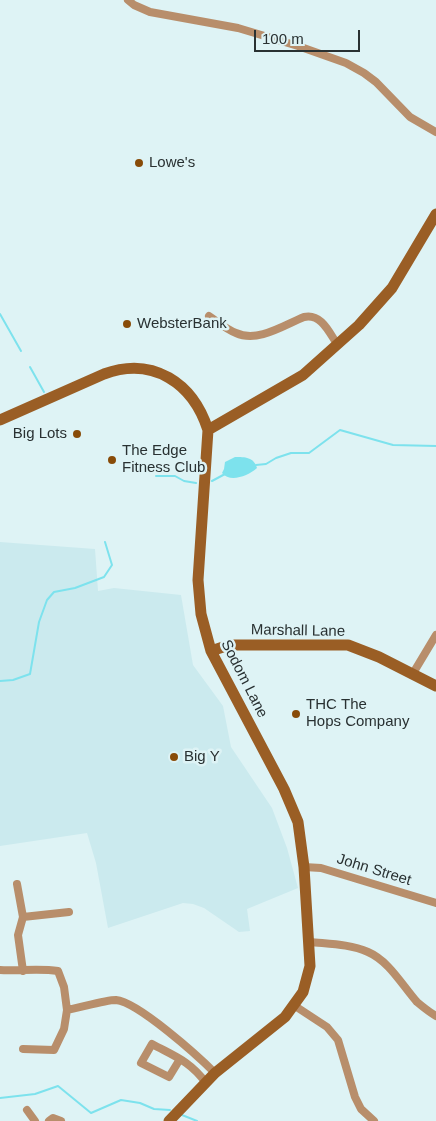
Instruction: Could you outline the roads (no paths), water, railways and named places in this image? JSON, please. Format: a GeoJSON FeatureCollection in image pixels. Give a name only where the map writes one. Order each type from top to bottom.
{"type":"FeatureCollection","features":[{"type":"Feature","properties":{"kind":"street"},"geometry":{"type":"LineString","coordinates":[[128,0],[134,5],[150,12],[238,28],[346,63],[376,82],[410,117],[436,132]]}},
{"type":"Feature","properties":{"kind":"street"},"geometry":{"type":"LineString","coordinates":[[208,430],[303,374],[359,325],[392,288],[436,214]]}},
{"type":"Feature","properties":{"kind":"street"},"geometry":{"type":"LineString","coordinates":[[209,316],[234,332],[250,336],[261,335],[304,317],[312,316],[320,320],[337,344]]}},
{"type":"Feature","properties":{"kind":"street","name":"Sodom Lane"},"geometry":{"type":"LineString","coordinates":[[0,420],[104,374],[117,369],[134,368],[167,376],[190,394],[202,414],[208,430],[198,580],[201,614],[211,651],[284,789],[298,822],[304,867],[310,966],[303,992],[295,1006],[285,1017],[215,1073],[169,1121]]}},
{"type":"Feature","properties":{"kind":"street"},"geometry":{"type":"LineString","coordinates":[[412,675],[436,635]]}},
{"type":"Feature","properties":{"kind":"street","name":"Marshall Lane"},"geometry":{"type":"LineString","coordinates":[[211,651],[229,645],[348,645],[379,657],[436,686]]}},
{"type":"Feature","properties":{"kind":"street","name":"John Street"},"geometry":{"type":"LineString","coordinates":[[304,867],[320,868],[436,903]]}},
{"type":"Feature","properties":{"kind":"street"},"geometry":{"type":"LineString","coordinates":[[17,884],[23,917],[18,935],[23,971]]}},
{"type":"Feature","properties":{"kind":"street"},"geometry":{"type":"LineString","coordinates":[[23,917],[69,912]]}},
{"type":"Feature","properties":{"kind":"street"},"geometry":{"type":"LineString","coordinates":[[310,942],[351,947],[376,956],[417,1001],[436,1016]]}},
{"type":"Feature","properties":{"kind":"street"},"geometry":{"type":"LineString","coordinates":[[0,970],[46,969],[58,971],[64,986],[67,1010],[64,1029],[54,1050],[22,1049]]}},
{"type":"Feature","properties":{"kind":"street"},"geometry":{"type":"LineString","coordinates":[[67,1010],[115,1000],[129,1003],[192,1051],[215,1073]]}},
{"type":"Feature","properties":{"kind":"street"},"geometry":{"type":"LineString","coordinates":[[295,1006],[327,1027],[338,1040],[355,1097],[361,1109],[374,1121]]}},
{"type":"Feature","properties":{"kind":"street"},"geometry":{"type":"LineString","coordinates":[[180,1059],[169,1077],[141,1064],[152,1044],[180,1059],[195,1068],[206,1082]]}},
{"type":"Feature","properties":{"kind":"street"},"geometry":{"type":"LineString","coordinates":[[27,1110],[35,1121]]}},
{"type":"Feature","properties":{"kind":"street"},"geometry":{"type":"LineString","coordinates":[[49,1121],[53,1118],[61,1121]]}},
{"type":"Feature","properties":{"kind":"water"},"geometry":{"type":"Polygon","coordinates":[[[235,457],[251,460],[256,464],[257,468],[249,474],[239,477],[230,478],[225,476],[222,473],[225,462],[235,457]]]}},
{"type":"Feature","properties":{"kind":"waterway"},"geometry":{"type":"LineString","coordinates":[[0,314],[21,351]]}},
{"type":"Feature","properties":{"kind":"waterway"},"geometry":{"type":"LineString","coordinates":[[30,367],[44,392]]}},
{"type":"Feature","properties":{"kind":"waterway"},"geometry":{"type":"LineString","coordinates":[[256,465],[266,464],[291,453],[309,453],[340,430],[393,445],[436,446]]}},
{"type":"Feature","properties":{"kind":"waterway"},"geometry":{"type":"LineString","coordinates":[[212,481],[225,474]]}},
{"type":"Feature","properties":{"kind":"waterway"},"geometry":{"type":"LineString","coordinates":[[156,476],[175,476],[184,481],[196,483]]}},
{"type":"Feature","properties":{"kind":"waterway"},"geometry":{"type":"LineString","coordinates":[[0,681],[13,680],[30,674],[39,622],[47,600],[54,592],[75,588],[104,577],[112,565],[105,542]]}},
{"type":"Feature","properties":{"kind":"waterway"},"geometry":{"type":"LineString","coordinates":[[0,1098],[35,1094],[58,1086],[91,1113],[121,1100],[140,1103],[154,1109],[170,1110]]}},
{"type":"Feature","properties":{"kind":"waterway"},"geometry":{"type":"LineString","coordinates":[[182,1115],[197,1121]]}},
{"type":"Feature","properties":{"kind":"place","name":"Lowe's"},"geometry":{"type":"Point","coordinates":[139,163]}},
{"type":"Feature","properties":{"kind":"place","name":"WebsterBank"},"geometry":{"type":"Point","coordinates":[127,324]}},
{"type":"Feature","properties":{"kind":"place","name":"Big Lots"},"geometry":{"type":"Point","coordinates":[77,434]}},
{"type":"Feature","properties":{"kind":"place","name":"The Edge Fitness Club"},"geometry":{"type":"Point","coordinates":[112,460]}},
{"type":"Feature","properties":{"kind":"place","name":"THC The Hops Company"},"geometry":{"type":"Point","coordinates":[296,714]}},
{"type":"Feature","properties":{"kind":"place","name":"Big Y"},"geometry":{"type":"Point","coordinates":[174,757]}}]}
